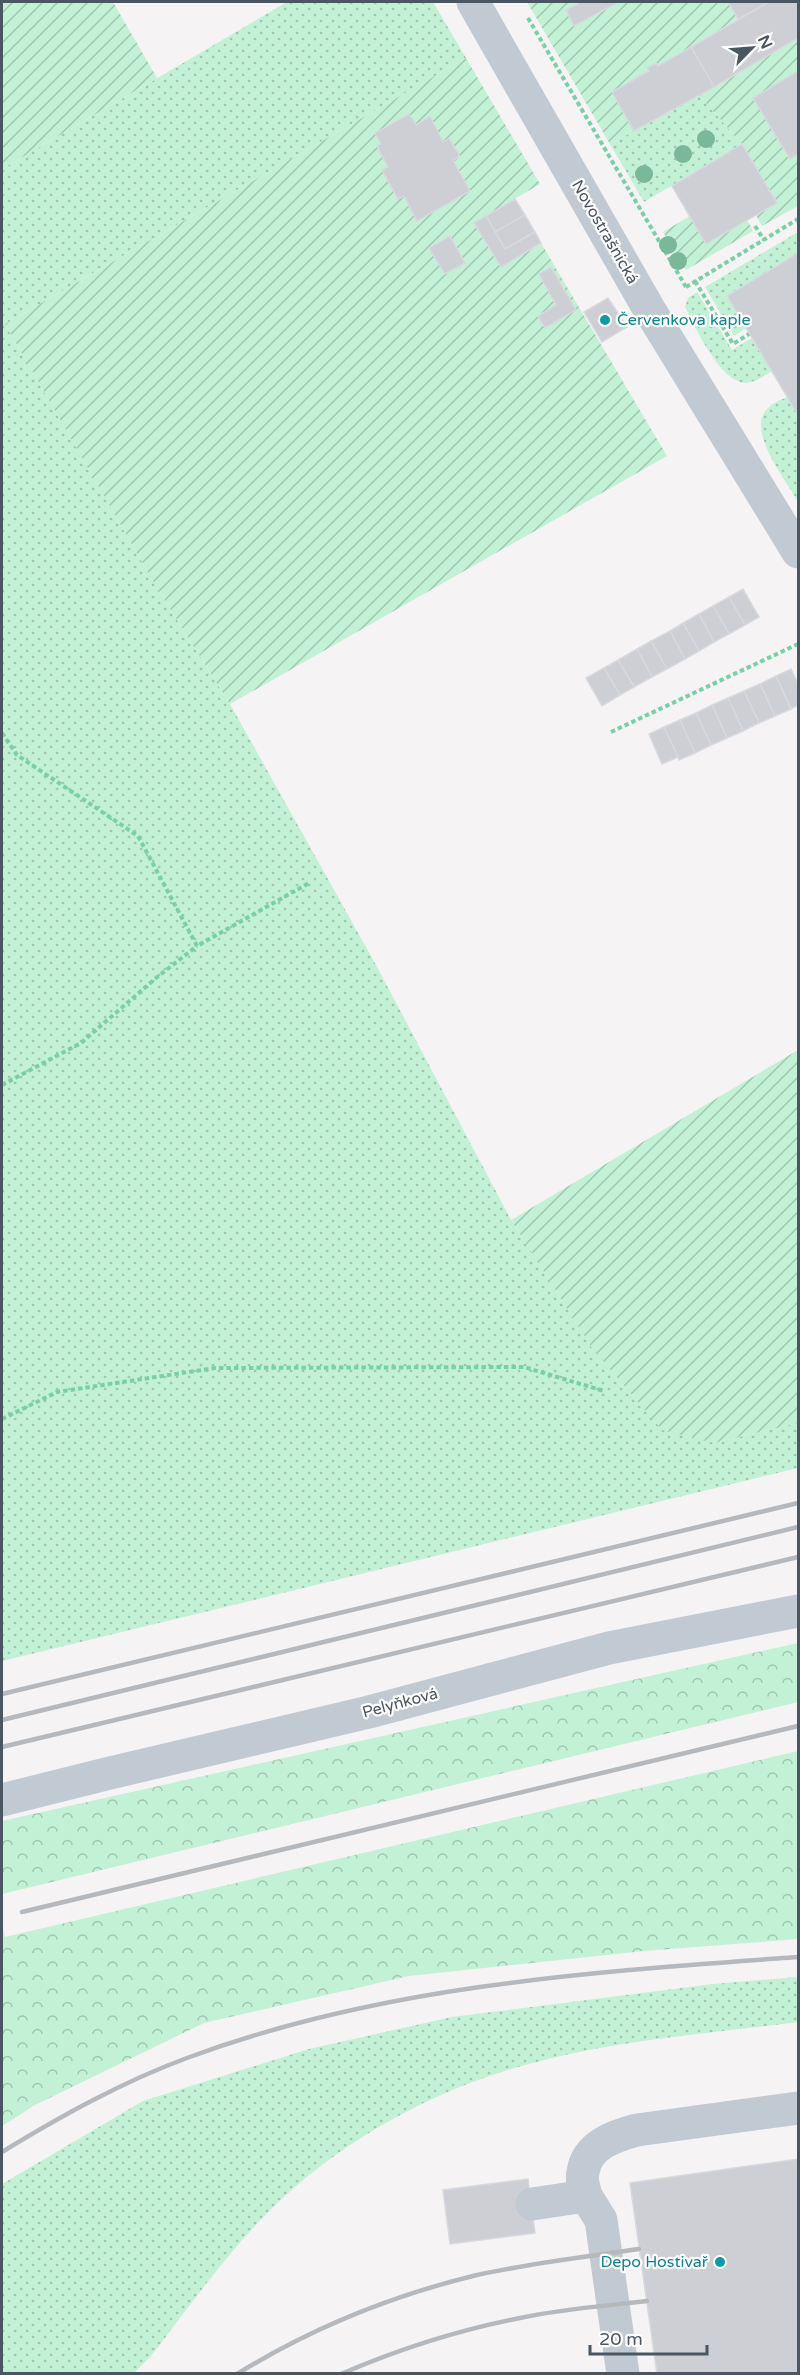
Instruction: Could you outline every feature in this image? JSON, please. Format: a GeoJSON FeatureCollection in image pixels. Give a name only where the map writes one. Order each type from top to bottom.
{"type":"FeatureCollection","features":[{"type":"Feature","properties":{"kind":"street","name":"Novostrašnická"},"geometry":{"type":"LineString","coordinates":[[473,2],[649,309],[798,552]]}},
{"type":"Feature","properties":{"kind":"street","name":"Pelyňková"},"geometry":{"type":"LineString","coordinates":[[2,1800],[369,1712],[609,1648],[798,1611]]}},
{"type":"Feature","properties":{"kind":"street"},"geometry":{"type":"LineString","coordinates":[[623,2373],[601,2220],[586,2196],[582,2174],[587,2159],[598,2146],[615,2136],[637,2130],[798,2108]]}},
{"type":"Feature","properties":{"kind":"street"},"geometry":{"type":"LineString","coordinates":[[532,2204],[586,2196]]}},
{"type":"Feature","properties":{"kind":"path"},"geometry":{"type":"LineString","coordinates":[[524,11],[686,287],[798,219]]}},
{"type":"Feature","properties":{"kind":"path"},"geometry":{"type":"LineString","coordinates":[[755,226],[764,240]]}},
{"type":"Feature","properties":{"kind":"path"},"geometry":{"type":"LineString","coordinates":[[695,281],[733,344],[750,334]]}},
{"type":"Feature","properties":{"kind":"path"},"geometry":{"type":"LineString","coordinates":[[611,732],[798,644]]}},
{"type":"Feature","properties":{"kind":"path"},"geometry":{"type":"LineString","coordinates":[[2,733],[17,755],[138,836],[197,946]]}},
{"type":"Feature","properties":{"kind":"path"},"geometry":{"type":"LineString","coordinates":[[2,1085],[81,1043],[197,946],[309,883]]}},
{"type":"Feature","properties":{"kind":"path"},"geometry":{"type":"LineString","coordinates":[[2,1419],[57,1392],[216,1368],[524,1367],[604,1391]]}},
{"type":"Feature","properties":{"kind":"green space"},"geometry":{"type":"Polygon","coordinates":[[[2,2],[113,2],[157,78],[2,169],[2,2]]]}},
{"type":"Feature","properties":{"kind":"green space"},"geometry":{"type":"Polygon","coordinates":[[[287,2],[433,2],[466,58],[5,324],[157,588],[230,704],[376,965],[511,1220],[592,1348],[714,1443],[798,1423],[798,1468],[2,1661],[2,169],[287,2]]]}},
{"type":"Feature","properties":{"kind":"green space"},"geometry":{"type":"Polygon","coordinates":[[[527,2],[581,2],[566,10],[574,26],[615,4],[614,2],[728,2],[738,19],[613,92],[634,131],[610,144],[527,2]]]}},
{"type":"Feature","properties":{"kind":"green space"},"geometry":{"type":"Polygon","coordinates":[[[798,38],[798,73],[755,99],[789,159],[798,154],[798,206],[762,226],[756,215],[777,202],[742,144],[699,95],[798,38]]]}},
{"type":"Feature","properties":{"kind":"green space"},"geometry":{"type":"Polygon","coordinates":[[[466,58],[540,184],[474,223],[501,267],[541,243],[667,456],[230,704],[157,588],[5,324],[466,58]],[[409,114],[375,133],[381,144],[377,146],[388,167],[382,170],[398,199],[404,196],[417,220],[470,191],[453,160],[460,156],[450,139],[443,142],[431,117],[416,125],[409,114]],[[450,236],[430,248],[446,274],[465,262],[450,236]],[[551,267],[539,275],[556,305],[538,315],[545,328],[576,310],[551,267]]]}},
{"type":"Feature","properties":{"kind":"green space"},"geometry":{"type":"Polygon","coordinates":[[[699,95],[742,144],[644,202],[610,144],[699,95]]]}},
{"type":"Feature","properties":{"kind":"green space"},"geometry":{"type":"Polygon","coordinates":[[[690,216],[706,244],[747,220],[753,231],[686,270],[663,232],[690,216]]]}},
{"type":"Feature","properties":{"kind":"green space"},"geometry":{"type":"Polygon","coordinates":[[[798,232],[798,253],[727,296],[746,328],[734,336],[705,287],[798,232]]]}},
{"type":"Feature","properties":{"kind":"green space"},"geometry":{"type":"Polygon","coordinates":[[[697,292],[732,350],[752,338],[772,371],[757,380],[746,383],[737,381],[727,374],[710,353],[685,307],[688,298],[697,292]]]}},
{"type":"Feature","properties":{"kind":"green space"},"geometry":{"type":"Polygon","coordinates":[[[788,397],[798,415],[798,502],[770,456],[761,430],[762,418],[767,409],[788,397]]]}},
{"type":"Feature","properties":{"kind":"green space"},"geometry":{"type":"Polygon","coordinates":[[[798,1050],[798,1423],[714,1443],[662,1430],[592,1348],[511,1220],[798,1050]]]}},
{"type":"Feature","properties":{"kind":"green space"},"geometry":{"type":"Polygon","coordinates":[[[798,1643],[798,1702],[2,1894],[2,1821],[798,1643]]]}},
{"type":"Feature","properties":{"kind":"green space"},"geometry":{"type":"Polygon","coordinates":[[[798,1751],[798,1939],[644,1951],[409,1976],[204,2023],[35,2105],[2,2126],[2,1924],[5,1937],[798,1751]]]}},
{"type":"Feature","properties":{"kind":"green space"},"geometry":{"type":"Polygon","coordinates":[[[798,1977],[798,2022],[696,2034],[559,2056],[463,2086],[375,2129],[320,2166],[255,2226],[151,2356],[134,2373],[2,2373],[2,2184],[143,2101],[309,2049],[452,2017],[713,1984],[798,1977]]]}},
{"type":"Feature","properties":{"kind":"building"},"geometry":{"type":"Polygon","coordinates":[[[581,2],[614,2],[615,4],[574,26],[566,10],[581,2]]]}},
{"type":"Feature","properties":{"kind":"building"},"geometry":{"type":"Polygon","coordinates":[[[728,2],[769,2],[738,19],[728,2]]]}},
{"type":"Feature","properties":{"kind":"building"},"geometry":{"type":"Polygon","coordinates":[[[769,2],[798,2],[798,38],[714,87],[691,47],[769,2]]]}},
{"type":"Feature","properties":{"kind":"building"},"geometry":{"type":"Polygon","coordinates":[[[691,47],[714,87],[634,131],[612,92],[649,71],[647,68],[656,63],[658,66],[691,47]]]}},
{"type":"Feature","properties":{"kind":"building"},"geometry":{"type":"Polygon","coordinates":[[[798,71],[798,154],[790,159],[753,98],[798,71]]]}},
{"type":"Feature","properties":{"kind":"building"},"geometry":{"type":"Polygon","coordinates":[[[409,114],[416,125],[430,116],[443,142],[449,138],[460,156],[453,160],[470,191],[417,221],[404,196],[398,199],[382,170],[388,167],[377,146],[381,144],[375,133],[409,114]]]}},
{"type":"Feature","properties":{"kind":"building"},"geometry":{"type":"Polygon","coordinates":[[[742,144],[777,203],[706,244],[672,186],[742,144]]]}},
{"type":"Feature","properties":{"kind":"building"},"geometry":{"type":"Polygon","coordinates":[[[515,199],[525,215],[495,232],[486,216],[515,199]]]}},
{"type":"Feature","properties":{"kind":"building"},"geometry":{"type":"Polygon","coordinates":[[[525,215],[535,232],[505,249],[495,232],[525,215]]]}},
{"type":"Feature","properties":{"kind":"building"},"geometry":{"type":"Polygon","coordinates":[[[486,216],[505,249],[535,232],[541,243],[501,267],[474,223],[486,216]]]}},
{"type":"Feature","properties":{"kind":"building"},"geometry":{"type":"Polygon","coordinates":[[[450,236],[465,263],[445,274],[429,248],[450,236]]]}},
{"type":"Feature","properties":{"kind":"building"},"geometry":{"type":"Polygon","coordinates":[[[798,253],[798,415],[727,296],[798,253]]]}},
{"type":"Feature","properties":{"kind":"building"},"geometry":{"type":"Polygon","coordinates":[[[551,267],[576,310],[545,328],[538,316],[556,305],[539,274],[551,267]]]}},
{"type":"Feature","properties":{"kind":"building","name":"Červenkova kaple"},"geometry":{"type":"Polygon","coordinates":[[[608,298],[627,327],[602,342],[584,312],[608,298]]]}},
{"type":"Feature","properties":{"kind":"building"},"geometry":{"type":"Polygon","coordinates":[[[743,589],[759,617],[745,625],[729,597],[743,589]]]}},
{"type":"Feature","properties":{"kind":"building"},"geometry":{"type":"Polygon","coordinates":[[[729,597],[745,625],[729,634],[713,606],[729,597]]]}},
{"type":"Feature","properties":{"kind":"building"},"geometry":{"type":"Polygon","coordinates":[[[713,606],[729,634],[714,642],[699,614],[713,606]]]}},
{"type":"Feature","properties":{"kind":"building"},"geometry":{"type":"Polygon","coordinates":[[[699,614],[714,642],[699,651],[683,623],[699,614]]]}},
{"type":"Feature","properties":{"kind":"building"},"geometry":{"type":"Polygon","coordinates":[[[683,623],[699,651],[685,659],[670,631],[683,623]]]}},
{"type":"Feature","properties":{"kind":"building"},"geometry":{"type":"Polygon","coordinates":[[[670,631],[685,659],[667,669],[651,641],[670,631]]]}},
{"type":"Feature","properties":{"kind":"building"},"geometry":{"type":"Polygon","coordinates":[[[651,641],[667,669],[652,677],[637,649],[651,641]]]}},
{"type":"Feature","properties":{"kind":"building"},"geometry":{"type":"Polygon","coordinates":[[[637,649],[652,677],[634,687],[618,660],[637,649]]]}},
{"type":"Feature","properties":{"kind":"building"},"geometry":{"type":"Polygon","coordinates":[[[618,660],[634,687],[620,695],[604,668],[618,660]]]}},
{"type":"Feature","properties":{"kind":"building"},"geometry":{"type":"Polygon","coordinates":[[[604,668],[620,695],[602,706],[586,678],[604,668]]]}},
{"type":"Feature","properties":{"kind":"building"},"geometry":{"type":"Polygon","coordinates":[[[791,669],[798,684],[798,705],[791,709],[776,676],[791,669]]]}},
{"type":"Feature","properties":{"kind":"building"},"geometry":{"type":"Polygon","coordinates":[[[776,676],[791,709],[775,716],[760,684],[776,676]]]}},
{"type":"Feature","properties":{"kind":"building"},"geometry":{"type":"Polygon","coordinates":[[[760,684],[775,716],[759,723],[744,691],[760,684]]]}},
{"type":"Feature","properties":{"kind":"building"},"geometry":{"type":"Polygon","coordinates":[[[744,691],[759,723],[743,731],[728,698],[744,691]]]}},
{"type":"Feature","properties":{"kind":"building"},"geometry":{"type":"Polygon","coordinates":[[[728,698],[743,731],[727,738],[712,705],[728,698]]]}},
{"type":"Feature","properties":{"kind":"building"},"geometry":{"type":"Polygon","coordinates":[[[712,705],[727,738],[711,745],[696,713],[712,705]]]}},
{"type":"Feature","properties":{"kind":"building"},"geometry":{"type":"Polygon","coordinates":[[[696,713],[711,745],[695,753],[680,720],[696,713]]]}},
{"type":"Feature","properties":{"kind":"building"},"geometry":{"type":"Polygon","coordinates":[[[680,720],[695,753],[679,760],[664,727],[680,720]]]}},
{"type":"Feature","properties":{"kind":"building"},"geometry":{"type":"Polygon","coordinates":[[[664,727],[678,757],[662,764],[649,734],[664,727]]]}},
{"type":"Feature","properties":{"kind":"building","name":"Depo Hostivař"},"geometry":{"type":"Polygon","coordinates":[[[798,2159],[798,2374],[657,2374],[630,2183],[798,2159]]]}},
{"type":"Feature","properties":{"kind":"building"},"geometry":{"type":"Polygon","coordinates":[[[528,2179],[535,2233],[450,2244],[443,2190],[528,2179]]]}},
{"type":"Feature","properties":{"kind":"railway"},"geometry":{"type":"LineString","coordinates":[[2,1694],[798,1503]]}},
{"type":"Feature","properties":{"kind":"railway"},"geometry":{"type":"LineString","coordinates":[[2,1720],[798,1527]]}},
{"type":"Feature","properties":{"kind":"railway"},"geometry":{"type":"LineString","coordinates":[[2,1747],[798,1557]]}},
{"type":"Feature","properties":{"kind":"railway"},"geometry":{"type":"LineString","coordinates":[[22,1912],[798,1726]]}},
{"type":"Feature","properties":{"kind":"railway"},"geometry":{"type":"LineString","coordinates":[[2,2152],[92,2100],[163,2067],[261,2033],[336,2014],[412,1998],[566,1976],[798,1957]]}},
{"type":"Feature","properties":{"kind":"railway"},"geometry":{"type":"LineString","coordinates":[[237,2374],[323,2328],[384,2303],[446,2283],[497,2271],[639,2249]]}},
{"type":"Feature","properties":{"kind":"railway"},"geometry":{"type":"LineString","coordinates":[[341,2374],[385,2356],[474,2328],[551,2312],[647,2301]]}},
{"type":"Feature","properties":{"kind":"place","name":"Červenkova kaple"},"geometry":{"type":"Point","coordinates":[605,320]}},
{"type":"Feature","properties":{"kind":"place","name":"Depo Hostivař"},"geometry":{"type":"Point","coordinates":[720,2262]}}]}
